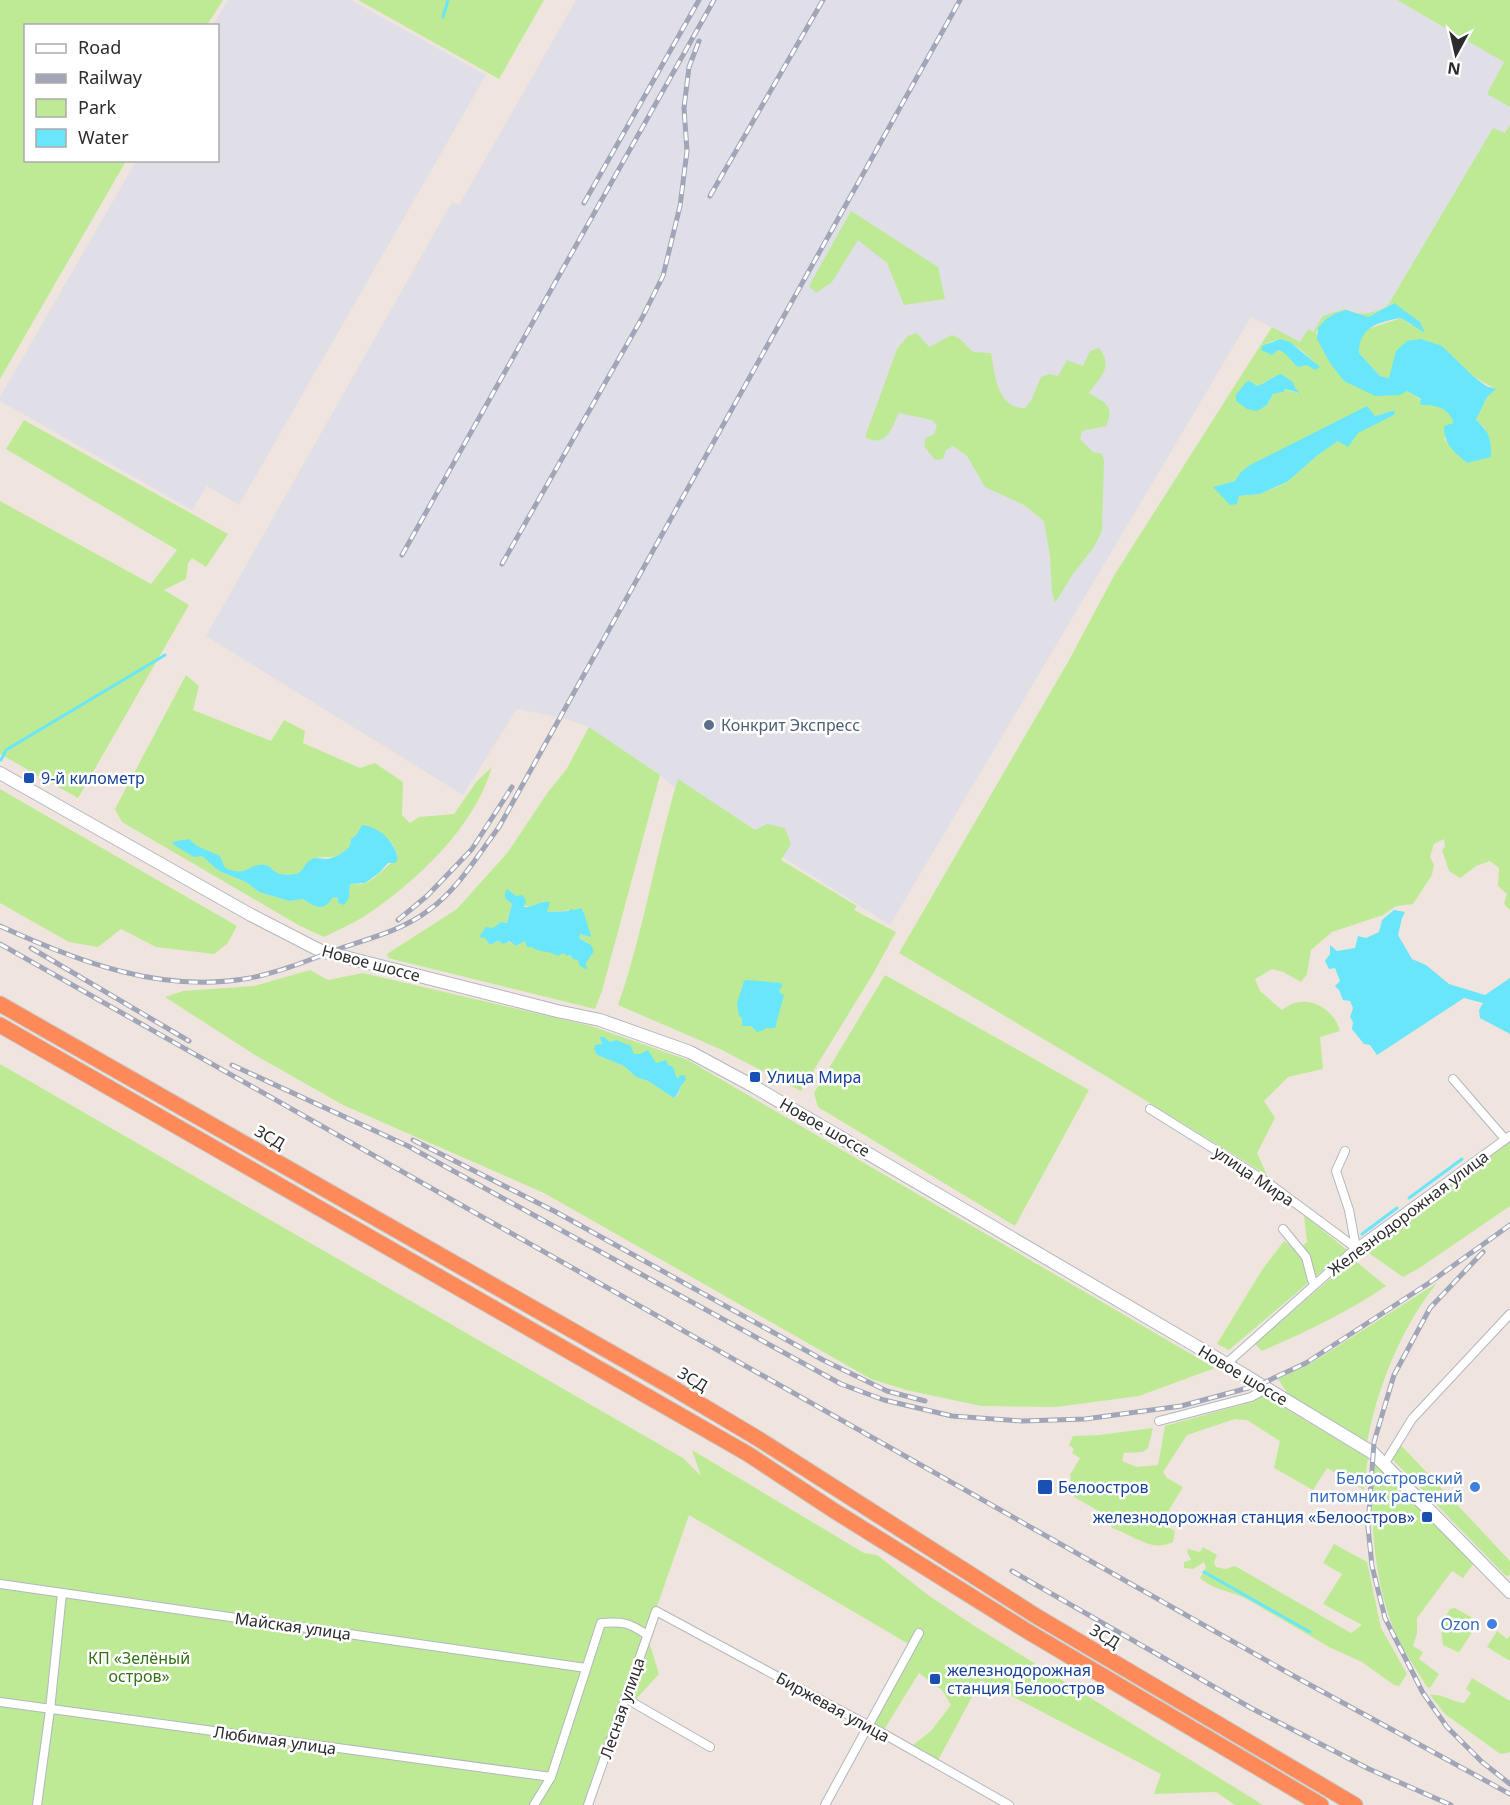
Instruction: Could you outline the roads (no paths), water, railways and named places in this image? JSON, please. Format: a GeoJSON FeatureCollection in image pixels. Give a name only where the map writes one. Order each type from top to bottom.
{"type":"FeatureCollection","features":[{"type":"Feature","properties":{"kind":"highway","name":"ЗСД"},"geometry":{"type":"LineString","coordinates":[[0,1004],[678,1391],[757,1438],[1036,1616],[1354,1805]]}},
{"type":"Feature","properties":{"kind":"highway"},"geometry":{"type":"LineString","coordinates":[[0,1025],[738,1449],[1027,1631],[1321,1805]]}},
{"type":"Feature","properties":{"kind":"main road","name":"Новое шоссе"},"geometry":{"type":"LineString","coordinates":[[0,773],[221,898],[321,951],[600,1020],[646,1035],[690,1053],[799,1112],[1373,1453],[1510,1592]]}},
{"type":"Feature","properties":{"kind":"street"},"geometry":{"type":"LineString","coordinates":[[1453,1079],[1508,1138]]}},
{"type":"Feature","properties":{"kind":"street","name":"улица Мира"},"geometry":{"type":"LineString","coordinates":[[1150,1109],[1267,1182],[1356,1248]]}},
{"type":"Feature","properties":{"kind":"street","name":"Железнодорожная улица"},"geometry":{"type":"LineString","coordinates":[[1226,1364],[1356,1248],[1508,1138]]}},
{"type":"Feature","properties":{"kind":"street"},"geometry":{"type":"LineString","coordinates":[[1345,1151],[1336,1172],[1349,1210],[1356,1248]]}},
{"type":"Feature","properties":{"kind":"street"},"geometry":{"type":"LineString","coordinates":[[1283,1229],[1306,1257],[1315,1284]]}},
{"type":"Feature","properties":{"kind":"street"},"geometry":{"type":"LineString","coordinates":[[1385,1463],[1412,1419],[1510,1314]]}},
{"type":"Feature","properties":{"kind":"street"},"geometry":{"type":"LineString","coordinates":[[1159,1421],[1251,1397],[1266,1389]]}},
{"type":"Feature","properties":{"kind":"street","name":"Майская улица"},"geometry":{"type":"LineString","coordinates":[[0,1584],[586,1668]]}},
{"type":"Feature","properties":{"kind":"street"},"geometry":{"type":"LineString","coordinates":[[37,1805],[62,1593]]}},
{"type":"Feature","properties":{"kind":"street","name":"Лесная улица"},"geometry":{"type":"LineString","coordinates":[[588,1805],[656,1611]]}},
{"type":"Feature","properties":{"kind":"street","name":"Биржевая улица"},"geometry":{"type":"LineString","coordinates":[[656,1611],[869,1726],[995,1802],[1010,1805]]}},
{"type":"Feature","properties":{"kind":"street"},"geometry":{"type":"LineString","coordinates":[[534,1805],[551,1777],[601,1623],[632,1624],[647,1635]]}},
{"type":"Feature","properties":{"kind":"street"},"geometry":{"type":"LineString","coordinates":[[825,1805],[919,1633]]}},
{"type":"Feature","properties":{"kind":"street"},"geometry":{"type":"LineString","coordinates":[[625,1698],[710,1747]]}},
{"type":"Feature","properties":{"kind":"street","name":"Любимая улица"},"geometry":{"type":"LineString","coordinates":[[0,1701],[50,1710],[551,1777]]}},
{"type":"Feature","properties":{"kind":"water"},"geometry":{"type":"Polygon","coordinates":[[[1394,303],[1420,322],[1425,333],[1401,318],[1378,324],[1371,327],[1362,337],[1359,353],[1380,376],[1389,378],[1396,351],[1407,341],[1421,339],[1442,346],[1473,376],[1486,386],[1496,389],[1487,397],[1476,420],[1489,436],[1491,457],[1467,463],[1451,448],[1444,433],[1444,426],[1454,423],[1445,410],[1436,406],[1420,405],[1421,399],[1407,391],[1400,395],[1375,396],[1344,381],[1330,363],[1317,339],[1318,328],[1326,319],[1346,310],[1368,317],[1394,303]]]}},
{"type":"Feature","properties":{"kind":"water"},"geometry":{"type":"Polygon","coordinates":[[[1280,339],[1290,342],[1320,367],[1315,370],[1307,365],[1298,367],[1281,351],[1278,350],[1272,355],[1261,350],[1262,346],[1280,339]]]}},
{"type":"Feature","properties":{"kind":"water"},"geometry":{"type":"Polygon","coordinates":[[[1281,374],[1293,382],[1300,393],[1285,389],[1283,392],[1273,394],[1267,405],[1257,411],[1247,409],[1236,401],[1236,395],[1246,382],[1250,381],[1257,386],[1281,374]]]}},
{"type":"Feature","properties":{"kind":"water"},"geometry":{"type":"Polygon","coordinates":[[[1367,406],[1375,416],[1395,410],[1394,415],[1358,433],[1348,447],[1338,441],[1287,482],[1260,494],[1239,496],[1237,504],[1230,505],[1213,487],[1235,481],[1250,465],[1367,406]]]}},
{"type":"Feature","properties":{"kind":"water"},"geometry":{"type":"Polygon","coordinates":[[[362,825],[369,826],[385,836],[393,846],[398,859],[395,863],[388,863],[365,883],[350,884],[349,898],[344,905],[338,903],[337,897],[332,898],[322,907],[303,899],[289,901],[259,892],[246,882],[219,871],[202,856],[194,857],[172,842],[189,839],[197,846],[220,856],[225,868],[233,871],[243,871],[265,865],[278,874],[291,875],[300,872],[312,859],[326,859],[342,853],[350,846],[351,839],[362,825]]]}},
{"type":"Feature","properties":{"kind":"water"},"geometry":{"type":"Polygon","coordinates":[[[507,889],[516,896],[522,895],[526,900],[524,907],[550,902],[547,912],[581,908],[591,936],[580,934],[579,938],[591,945],[594,951],[586,963],[587,970],[570,955],[563,953],[558,956],[527,947],[525,941],[516,946],[509,941],[504,944],[498,941],[490,945],[485,938],[479,937],[486,927],[493,928],[501,922],[507,923],[512,904],[505,898],[507,889]]]}},
{"type":"Feature","properties":{"kind":"water"},"geometry":{"type":"Polygon","coordinates":[[[1394,910],[1405,912],[1398,935],[1412,959],[1426,965],[1449,984],[1485,995],[1510,978],[1510,1034],[1480,1018],[1479,1010],[1483,1003],[1464,998],[1377,1055],[1370,1045],[1364,1044],[1352,1029],[1353,1022],[1350,1017],[1353,1008],[1350,1001],[1343,1000],[1335,986],[1340,981],[1335,968],[1329,969],[1325,961],[1330,954],[1330,945],[1337,951],[1355,948],[1358,936],[1366,938],[1379,932],[1382,920],[1394,910]]]}},
{"type":"Feature","properties":{"kind":"water"},"geometry":{"type":"Polygon","coordinates":[[[744,981],[781,983],[782,987],[779,990],[784,995],[775,1028],[766,1028],[757,1032],[751,1026],[742,1026],[737,1003],[744,981]]]}},
{"type":"Feature","properties":{"kind":"water"},"geometry":{"type":"Polygon","coordinates":[[[600,1037],[610,1042],[616,1040],[631,1046],[634,1054],[648,1050],[656,1063],[666,1060],[668,1065],[673,1067],[677,1079],[681,1075],[685,1076],[686,1080],[676,1096],[674,1098],[648,1081],[636,1077],[624,1066],[597,1055],[594,1049],[595,1045],[602,1044],[600,1037]]]}},
{"type":"Feature","properties":{"kind":"waterway"},"geometry":{"type":"LineString","coordinates":[[443,17],[448,0]]}},
{"type":"Feature","properties":{"kind":"waterway"},"geometry":{"type":"LineString","coordinates":[[1,760],[6,750],[165,655]]}},
{"type":"Feature","properties":{"kind":"waterway"},"geometry":{"type":"LineString","coordinates":[[1409,1198],[1462,1159]]}},
{"type":"Feature","properties":{"kind":"waterway"},"geometry":{"type":"LineString","coordinates":[[1362,1234],[1397,1208]]}},
{"type":"Feature","properties":{"kind":"waterway"},"geometry":{"type":"LineString","coordinates":[[1204,1572],[1310,1632]]}},
{"type":"Feature","properties":{"kind":"railway"},"geometry":{"type":"LineString","coordinates":[[584,203],[699,0]]}},
{"type":"Feature","properties":{"kind":"railway"},"geometry":{"type":"LineString","coordinates":[[402,555],[714,0]]}},
{"type":"Feature","properties":{"kind":"railway"},"geometry":{"type":"LineString","coordinates":[[710,196],[823,0]]}},
{"type":"Feature","properties":{"kind":"railway"},"geometry":{"type":"LineString","coordinates":[[0,926],[60,952],[122,972],[185,982],[217,982],[250,978],[273,972],[375,937],[409,923],[439,902],[467,871],[499,827],[960,0]]}},
{"type":"Feature","properties":{"kind":"railway"},"geometry":{"type":"LineString","coordinates":[[502,564],[642,318],[663,276],[680,206],[687,151],[684,108],[689,67],[699,41]]}},
{"type":"Feature","properties":{"kind":"railway"},"geometry":{"type":"LineString","coordinates":[[398,920],[427,896],[472,849],[512,787]]}},
{"type":"Feature","properties":{"kind":"railway"},"geometry":{"type":"LineString","coordinates":[[0,944],[1292,1675],[1510,1794]]}},
{"type":"Feature","properties":{"kind":"railway"},"geometry":{"type":"LineString","coordinates":[[31,948],[189,1041]]}},
{"type":"Feature","properties":{"kind":"railway"},"geometry":{"type":"LineString","coordinates":[[232,1065],[408,1146],[841,1384],[884,1400],[952,1416],[1022,1421],[1085,1419],[1181,1406],[1259,1385],[1306,1363],[1429,1283],[1510,1225]]}},
{"type":"Feature","properties":{"kind":"railway"},"geometry":{"type":"LineString","coordinates":[[413,1140],[556,1212],[823,1360],[887,1391],[925,1401]]}},
{"type":"Feature","properties":{"kind":"railway"},"geometry":{"type":"LineString","coordinates":[[1483,1252],[1430,1308],[1394,1375],[1374,1442],[1368,1527],[1372,1566],[1385,1618],[1423,1693],[1447,1727],[1482,1762],[1510,1784]]}},
{"type":"Feature","properties":{"kind":"railway"},"geometry":{"type":"LineString","coordinates":[[1012,1571],[1251,1708],[1369,1769],[1451,1805]]}},
{"type":"Feature","properties":{"kind":"place","name":"Конкрит Экспресс"},"geometry":{"type":"Point","coordinates":[709,725]}},
{"type":"Feature","properties":{"kind":"place","name":"9-й километр"},"geometry":{"type":"Point","coordinates":[29,778]}},
{"type":"Feature","properties":{"kind":"place","name":"Улица Мира"},"geometry":{"type":"Point","coordinates":[755,1077]}},
{"type":"Feature","properties":{"kind":"place","name":"Белоостров"},"geometry":{"type":"Point","coordinates":[1045,1487]}},
{"type":"Feature","properties":{"kind":"place","name":"Белоостровский питомник растений"},"geometry":{"type":"Point","coordinates":[1475,1487]}},
{"type":"Feature","properties":{"kind":"place","name":"железнодорожная станция «Белоостров»"},"geometry":{"type":"Point","coordinates":[1427,1517]}},
{"type":"Feature","properties":{"kind":"place","name":"Ozon"},"geometry":{"type":"Point","coordinates":[1492,1624]}},
{"type":"Feature","properties":{"kind":"place","name":"железнодорожная станция Белоостров"},"geometry":{"type":"Point","coordinates":[935,1679]}},
{"type":"Feature","properties":{"kind":"park label","name":"КП «Зелёный остров»"},"geometry":{"type":"Point","coordinates":[139,1667]}}]}
